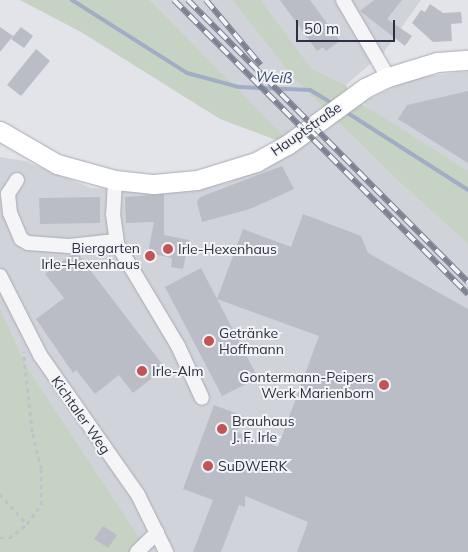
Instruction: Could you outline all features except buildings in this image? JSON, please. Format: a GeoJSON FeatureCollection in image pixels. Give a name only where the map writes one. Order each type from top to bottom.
{"type":"FeatureCollection","features":[{"type":"Feature","properties":{"kind":"main road","name":"Hauptstraße"},"geometry":{"type":"LineString","coordinates":[[0,131],[57,164],[115,180],[154,184],[197,180],[228,173],[287,145],[351,97],[388,77],[437,62],[468,60]]}},
{"type":"Feature","properties":{"kind":"street"},"geometry":{"type":"LineString","coordinates":[[343,0],[388,77]]}},
{"type":"Feature","properties":{"kind":"street"},"geometry":{"type":"LineString","coordinates":[[17,180],[8,194],[10,212],[21,239],[28,242],[69,246],[116,241]]}},
{"type":"Feature","properties":{"kind":"street"},"geometry":{"type":"LineString","coordinates":[[115,180],[113,214],[116,241],[132,273],[178,346],[202,398]]}},
{"type":"Feature","properties":{"kind":"street","name":"Kichtaler Weg"},"geometry":{"type":"LineString","coordinates":[[0,276],[40,355],[138,495],[166,552]]}},
{"type":"Feature","properties":{"kind":"street"},"geometry":{"type":"LineString","coordinates":[[137,552],[157,533]]}},
{"type":"Feature","properties":{"kind":"path"},"geometry":{"type":"LineString","coordinates":[[0,538],[9,538],[26,524],[41,505],[41,469],[32,432],[22,349]]}},
{"type":"Feature","properties":{"kind":"path"},"geometry":{"type":"LineString","coordinates":[[0,494],[26,524]]}},
{"type":"Feature","properties":{"kind":"shaded area"},"geometry":{"type":"Polygon","coordinates":[[[150,0],[232,0],[294,79],[396,179],[468,244],[468,552],[149,552],[27,367],[0,308],[0,157],[25,161],[91,188],[144,190],[228,183],[295,147],[150,0]]]}},
{"type":"Feature","properties":{"kind":"shaded area"},"geometry":{"type":"Polygon","coordinates":[[[261,0],[421,0],[384,52],[346,85],[312,69],[261,0]]]}},
{"type":"Feature","properties":{"kind":"shaded area"},"geometry":{"type":"Polygon","coordinates":[[[468,71],[468,171],[372,112],[362,102],[413,78],[468,71]]]}},
{"type":"Feature","properties":{"kind":"green space"},"geometry":{"type":"Polygon","coordinates":[[[20,0],[150,0],[295,147],[220,119],[81,32],[20,0]]]}},
{"type":"Feature","properties":{"kind":"green space"},"geometry":{"type":"Polygon","coordinates":[[[232,0],[261,0],[312,69],[346,85],[351,97],[468,171],[468,244],[396,179],[294,79],[232,0]]]}},
{"type":"Feature","properties":{"kind":"green space"},"geometry":{"type":"Polygon","coordinates":[[[0,308],[27,367],[149,552],[0,552],[0,308]]]}},
{"type":"Feature","properties":{"kind":"waterway","name":"Weiß"},"geometry":{"type":"LineString","coordinates":[[72,0],[187,73],[239,87],[310,90],[333,104]]}},
{"type":"Feature","properties":{"kind":"waterway","name":"Weiß"},"geometry":{"type":"LineString","coordinates":[[343,110],[468,190]]}},
{"type":"Feature","properties":{"kind":"railway"},"geometry":{"type":"LineString","coordinates":[[174,0],[468,294]]}},
{"type":"Feature","properties":{"kind":"railway"},"geometry":{"type":"LineString","coordinates":[[188,0],[468,282]]}},
{"type":"Feature","properties":{"kind":"railway"},"geometry":{"type":"LineString","coordinates":[[206,0],[261,65]]}},
{"type":"Feature","properties":{"kind":"place","name":"Irle-Hexenhaus"},"geometry":{"type":"Point","coordinates":[168,249]}},
{"type":"Feature","properties":{"kind":"place","name":"Biergarten Irle-Hexenhaus"},"geometry":{"type":"Point","coordinates":[150,256]}},
{"type":"Feature","properties":{"kind":"place","name":"Getränke Hoffmann"},"geometry":{"type":"Point","coordinates":[209,341]}},
{"type":"Feature","properties":{"kind":"place","name":"Irle-Alm"},"geometry":{"type":"Point","coordinates":[142,371]}},
{"type":"Feature","properties":{"kind":"place","name":"Gontermann-Peipers Werk Marienborn"},"geometry":{"type":"Point","coordinates":[384,385]}},
{"type":"Feature","properties":{"kind":"place","name":"Brauhaus J. F. Irle"},"geometry":{"type":"Point","coordinates":[222,429]}},
{"type":"Feature","properties":{"kind":"place","name":"SuDWERK"},"geometry":{"type":"Point","coordinates":[208,466]}}]}
